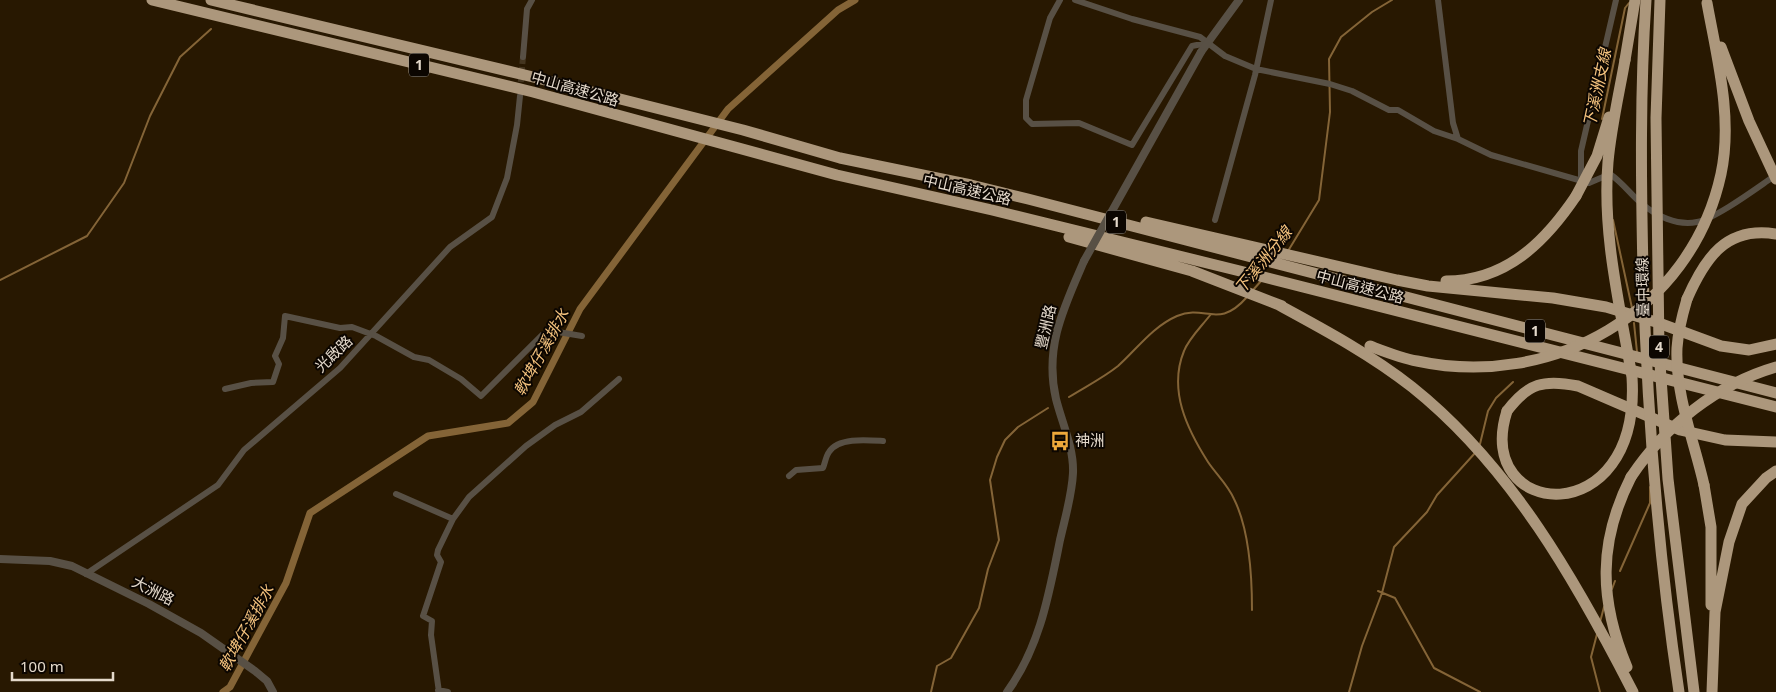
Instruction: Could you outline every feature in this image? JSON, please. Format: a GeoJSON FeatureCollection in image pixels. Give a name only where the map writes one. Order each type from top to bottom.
{"type":"FeatureCollection","features":[{"type":"Feature","properties":{"kind":"highway","name":"中山高速公路"},"geometry":{"type":"LineString","coordinates":[[152,0],[532,92],[685,136],[837,175],[992,210],[1252,274],[1776,407]]}},
{"type":"Feature","properties":{"kind":"highway","name":"中山高速公路"},"geometry":{"type":"LineString","coordinates":[[211,0],[393,42],[688,116],[840,158],[971,185],[1262,255],[1776,393]]}},
{"type":"Feature","properties":{"kind":"highway"},"geometry":{"type":"LineString","coordinates":[[1636,0],[1608,161],[1607,192],[1609,241],[1634,397],[1627,436],[1616,459],[1594,484],[1566,495],[1536,491],[1524,484],[1508,465],[1503,454],[1501,440],[1507,411],[1516,399],[1537,385],[1549,382],[1578,386],[1680,430],[1725,440],[1776,442]]}},
{"type":"Feature","properties":{"kind":"highway","name":"臺中環線"},"geometry":{"type":"LineString","coordinates":[[1646,0],[1641,194],[1645,342],[1653,478],[1679,692]]}},
{"type":"Feature","properties":{"kind":"highway","name":"臺中環線"},"geometry":{"type":"LineString","coordinates":[[1660,0],[1656,118],[1659,349],[1668,479],[1694,692]]}},
{"type":"Feature","properties":{"kind":"highway"},"geometry":{"type":"LineString","coordinates":[[1707,1],[1733,81],[1776,177]]}},
{"type":"Feature","properties":{"kind":"highway"},"geometry":{"type":"LineString","coordinates":[[1371,352],[1442,365],[1490,366],[1527,362],[1571,349],[1593,339],[1620,324],[1654,297],[1671,278],[1695,242],[1708,213],[1721,174],[1725,123],[1719,65],[1707,1]]}},
{"type":"Feature","properties":{"kind":"highway"},"geometry":{"type":"LineString","coordinates":[[1397,280],[1459,281],[1502,268],[1534,248],[1557,223],[1576,196],[1597,156],[1625,60]]}},
{"type":"Feature","properties":{"kind":"highway"},"geometry":{"type":"LineString","coordinates":[[992,210],[1052,232],[1192,271],[1239,288],[1336,333],[1371,352],[1440,410],[1479,450],[1509,487],[1590,610],[1633,692]]}},
{"type":"Feature","properties":{"kind":"highway"},"geometry":{"type":"LineString","coordinates":[[1711,692],[1709,646],[1712,562],[1710,527],[1704,485],[1680,388],[1677,350],[1679,328],[1686,299],[1698,274],[1710,256],[1722,245],[1740,236],[1753,232],[1776,234]]}},
{"type":"Feature","properties":{"kind":"highway"},"geometry":{"type":"LineString","coordinates":[[1292,263],[1428,286],[1554,298],[1606,307],[1656,322],[1720,346],[1750,350],[1776,344]]}},
{"type":"Feature","properties":{"kind":"highway"},"geometry":{"type":"LineString","coordinates":[[1638,692],[1613,625],[1605,577],[1609,534],[1620,498],[1631,476],[1645,457],[1688,414],[1726,388],[1752,375],[1776,367]]}},
{"type":"Feature","properties":{"kind":"highway"},"geometry":{"type":"LineString","coordinates":[[1711,692],[1715,612],[1729,542],[1742,504],[1766,478],[1776,472]]}},
{"type":"Feature","properties":{"kind":"street"},"geometry":{"type":"LineString","coordinates":[[523,57],[526,9],[532,0]]}},
{"type":"Feature","properties":{"kind":"street"},"geometry":{"type":"LineString","coordinates":[[1060,0],[1050,18],[1026,100],[1026,118],[1032,124],[1079,123],[1132,145],[1192,46],[1207,42]]}},
{"type":"Feature","properties":{"kind":"street"},"geometry":{"type":"LineString","coordinates":[[1075,0],[1132,19],[1200,37],[1224,56],[1256,69],[1342,88],[1389,110],[1398,110],[1434,131],[1458,139],[1491,155],[1589,183],[1610,174],[1623,183],[1641,203],[1671,221],[1698,222],[1738,201],[1776,177]]}},
{"type":"Feature","properties":{"kind":"street","name":"豐洲路"},"geometry":{"type":"LineString","coordinates":[[1007,692],[1026,664],[1037,638],[1069,501],[1072,455],[1052,378],[1053,354],[1059,318],[1084,261],[1207,42],[1239,0]]}},
{"type":"Feature","properties":{"kind":"street"},"geometry":{"type":"LineString","coordinates":[[1215,220],[1256,69],[1271,0]]}},
{"type":"Feature","properties":{"kind":"street"},"geometry":{"type":"LineString","coordinates":[[1438,0],[1453,123],[1458,139]]}},
{"type":"Feature","properties":{"kind":"street"},"geometry":{"type":"LineString","coordinates":[[1581,181],[1581,151],[1616,0]]}},
{"type":"Feature","properties":{"kind":"street","name":"光啟路"},"geometry":{"type":"LineString","coordinates":[[86,574],[218,485],[244,450],[340,368],[450,247],[492,217],[507,178],[517,125],[520,96]]}},
{"type":"Feature","properties":{"kind":"street"},"geometry":{"type":"LineString","coordinates":[[225,389],[251,383],[273,382],[279,364],[275,356],[283,338],[285,316],[314,320],[340,328],[352,327],[370,336],[376,336],[414,357],[429,360],[461,379],[481,396],[542,334],[558,332],[582,336]]}},
{"type":"Feature","properties":{"kind":"street"},"geometry":{"type":"LineString","coordinates":[[448,692],[439,691],[431,635],[432,621],[423,616],[441,562],[437,555],[438,550],[453,519],[469,497],[526,446],[555,425],[581,412],[619,379]]}},
{"type":"Feature","properties":{"kind":"street"},"geometry":{"type":"LineString","coordinates":[[789,476],[796,470],[823,468],[829,452],[838,445],[867,440],[883,441]]}},
{"type":"Feature","properties":{"kind":"street"},"geometry":{"type":"LineString","coordinates":[[396,494],[453,519]]}},
{"type":"Feature","properties":{"kind":"street","name":"大洲路"},"geometry":{"type":"LineString","coordinates":[[0,559],[50,561],[72,566],[149,604],[201,633],[255,671],[267,681],[273,692]]}},
{"type":"Feature","properties":{"kind":"waterway","name":"軟埤仔溪排水"},"geometry":{"type":"LineString","coordinates":[[223,692],[230,687],[286,583],[310,513],[428,436],[508,423],[533,402],[580,309],[728,109],[838,10],[855,0]]}},
{"type":"Feature","properties":{"kind":"waterway","name":"下溪洲分線"},"geometry":{"type":"LineString","coordinates":[[1288,251],[1319,200],[1330,112],[1329,59],[1341,37],[1372,12],[1392,0]]}},
{"type":"Feature","properties":{"kind":"waterway","name":"下溪洲支線"},"geometry":{"type":"LineString","coordinates":[[1602,119],[1625,8],[1629,3]]}},
{"type":"Feature","properties":{"kind":"waterway"},"geometry":{"type":"LineString","coordinates":[[0,280],[87,236],[124,183],[150,116],[180,57],[211,29]]}},
{"type":"Feature","properties":{"kind":"waterway","name":"下溪洲支線"},"geometry":{"type":"LineString","coordinates":[[1613,220],[1632,308]]}},
{"type":"Feature","properties":{"kind":"waterway","name":"下溪洲分線"},"geometry":{"type":"LineString","coordinates":[[1253,290],[1262,280]]}},
{"type":"Feature","properties":{"kind":"waterway","name":"下溪洲分線"},"geometry":{"type":"LineString","coordinates":[[1069,397],[1118,366],[1152,332],[1168,321],[1187,313],[1220,314],[1228,312],[1237,307],[1247,297]]}},
{"type":"Feature","properties":{"kind":"waterway"},"geometry":{"type":"LineString","coordinates":[[1211,314],[1192,337],[1184,351],[1178,380],[1179,395],[1182,409],[1193,436],[1208,462],[1229,489],[1239,511],[1249,553],[1252,610]]}},
{"type":"Feature","properties":{"kind":"waterway","name":"下溪洲支線"},"geometry":{"type":"LineString","coordinates":[[1634,323],[1637,352]]}},
{"type":"Feature","properties":{"kind":"waterway"},"geometry":{"type":"LineString","coordinates":[[1480,444],[1488,411],[1496,398],[1513,382]]}},
{"type":"Feature","properties":{"kind":"waterway","name":"下溪洲分線"},"geometry":{"type":"LineString","coordinates":[[931,692],[937,666],[951,658],[979,608],[988,569],[999,540],[990,480],[997,457],[1005,440],[1018,427],[1048,408]]}},
{"type":"Feature","properties":{"kind":"waterway"},"geometry":{"type":"LineString","coordinates":[[1349,692],[1362,646],[1382,593],[1394,547],[1427,512],[1437,495],[1475,453]]}},
{"type":"Feature","properties":{"kind":"waterway","name":"下溪洲支線"},"geometry":{"type":"LineString","coordinates":[[1620,571],[1650,503],[1650,487]]}},
{"type":"Feature","properties":{"kind":"waterway","name":"下溪洲支線"},"geometry":{"type":"LineString","coordinates":[[1612,589],[1615,581]]}},
{"type":"Feature","properties":{"kind":"waterway"},"geometry":{"type":"LineString","coordinates":[[1378,591],[1395,598],[1434,668],[1480,692]]}},
{"type":"Feature","properties":{"kind":"waterway","name":"下溪洲支線"},"geometry":{"type":"LineString","coordinates":[[1600,622],[1604,607]]}},
{"type":"Feature","properties":{"kind":"waterway","name":"下溪洲支線"},"geometry":{"type":"LineString","coordinates":[[1597,634],[1591,657],[1600,692]]}},
{"type":"Feature","properties":{"kind":"tunnel"},"geometry":{"type":"LineString","coordinates":[[520,91],[523,57]]}},
{"type":"Feature","properties":{"kind":"place","name":"神洲"},"geometry":{"type":"Point","coordinates":[1060,441]}}]}
